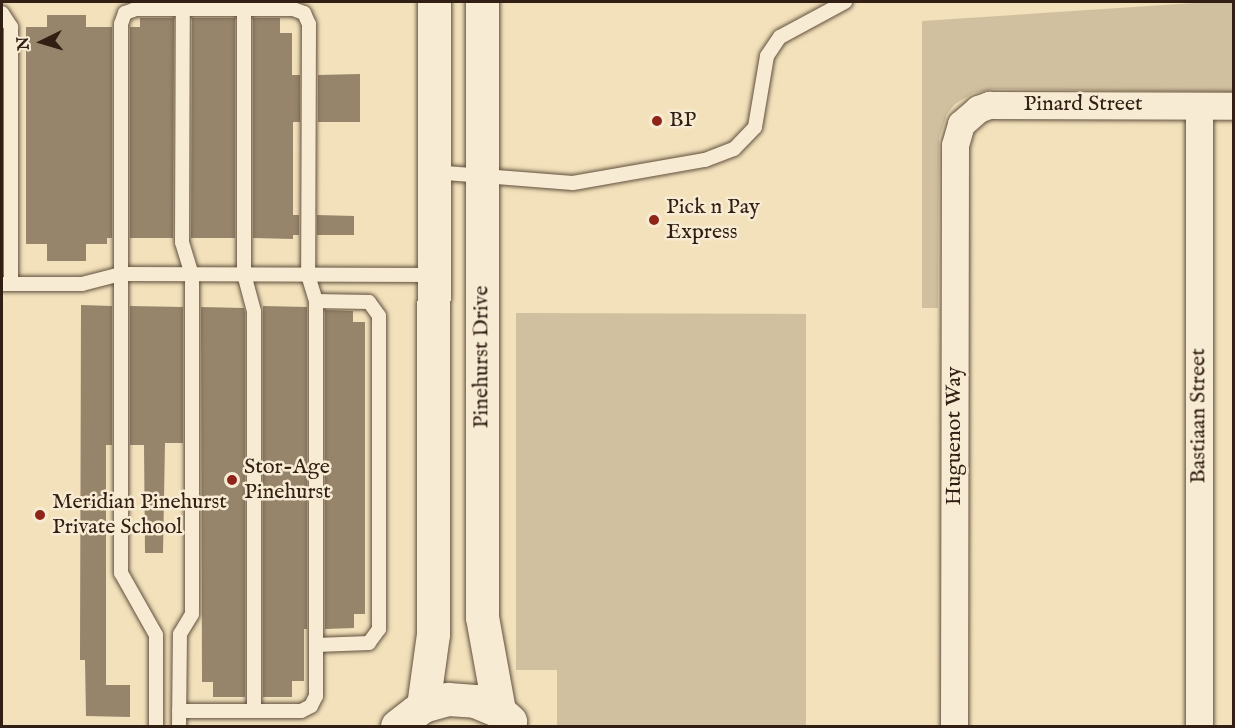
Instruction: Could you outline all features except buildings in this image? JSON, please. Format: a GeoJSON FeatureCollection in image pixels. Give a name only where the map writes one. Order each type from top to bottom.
{"type":"FeatureCollection","features":[{"type":"Feature","properties":{"kind":"street"},"geometry":{"type":"LineString","coordinates":[[423,706],[433,634],[434,2]]}},
{"type":"Feature","properties":{"kind":"street","name":"Pinehurst Drive"},"geometry":{"type":"LineString","coordinates":[[482,2],[482,616],[507,719]]}},
{"type":"Feature","properties":{"kind":"street","name":"Pinard Street"},"geometry":{"type":"LineString","coordinates":[[955,145],[961,124],[968,116],[989,105],[1233,106]]}},
{"type":"Feature","properties":{"kind":"street","name":"Bastiaan Street"},"geometry":{"type":"LineString","coordinates":[[1199,106],[1199,726]]}},
{"type":"Feature","properties":{"kind":"street","name":"Huguenot Way"},"geometry":{"type":"LineString","coordinates":[[954,726],[955,145]]}},
{"type":"Feature","properties":{"kind":"street"},"geometry":{"type":"LineString","coordinates":[[397,726],[423,706],[448,699],[475,700],[507,719]]}},
{"type":"Feature","properties":{"kind":"lane"},"geometry":{"type":"LineString","coordinates":[[434,172],[482,174],[517,182],[573,183],[705,159],[734,149],[755,127],[767,56],[780,37],[845,2]]}},
{"type":"Feature","properties":{"kind":"lane"},"geometry":{"type":"LineString","coordinates":[[156,726],[156,635],[120,573],[122,18],[136,9],[293,9],[307,18],[308,275],[316,301],[316,696],[311,706],[301,711],[179,711]]}},
{"type":"Feature","properties":{"kind":"lane"},"geometry":{"type":"LineString","coordinates":[[179,726],[180,634],[192,614],[192,275],[182,242],[183,9]]}},
{"type":"Feature","properties":{"kind":"lane"},"geometry":{"type":"LineString","coordinates":[[244,9],[244,274],[254,312],[254,711]]}},
{"type":"Feature","properties":{"kind":"lane"},"geometry":{"type":"LineString","coordinates":[[2,13],[11,27],[6,284],[82,284],[121,274],[435,275]]}},
{"type":"Feature","properties":{"kind":"lane"},"geometry":{"type":"LineString","coordinates":[[316,301],[369,302],[379,316],[379,629],[369,644],[316,645]]}},
{"type":"Feature","properties":{"kind":"lane"},"geometry":{"type":"LineString","coordinates":[[156,635],[180,634]]}},
{"type":"Feature","properties":{"kind":"shaded area"},"geometry":{"type":"Polygon","coordinates":[[[1233,2],[1233,92],[994,89],[973,93],[955,104],[947,114],[939,139],[938,308],[922,308],[922,21],[1233,2]]]}},
{"type":"Feature","properties":{"kind":"shaded area"},"geometry":{"type":"Polygon","coordinates":[[[516,313],[806,314],[806,726],[557,726],[557,670],[516,670],[516,313]]]}},
{"type":"Feature","properties":{"kind":"place","name":"BP"},"geometry":{"type":"Point","coordinates":[657,121]}},
{"type":"Feature","properties":{"kind":"place","name":"Pick n Pay Express"},"geometry":{"type":"Point","coordinates":[654,220]}},
{"type":"Feature","properties":{"kind":"place","name":"Stor-Age Pinehurst"},"geometry":{"type":"Point","coordinates":[232,480]}},
{"type":"Feature","properties":{"kind":"place","name":"Meridian Pinehurst Private School"},"geometry":{"type":"Point","coordinates":[40,515]}}]}
